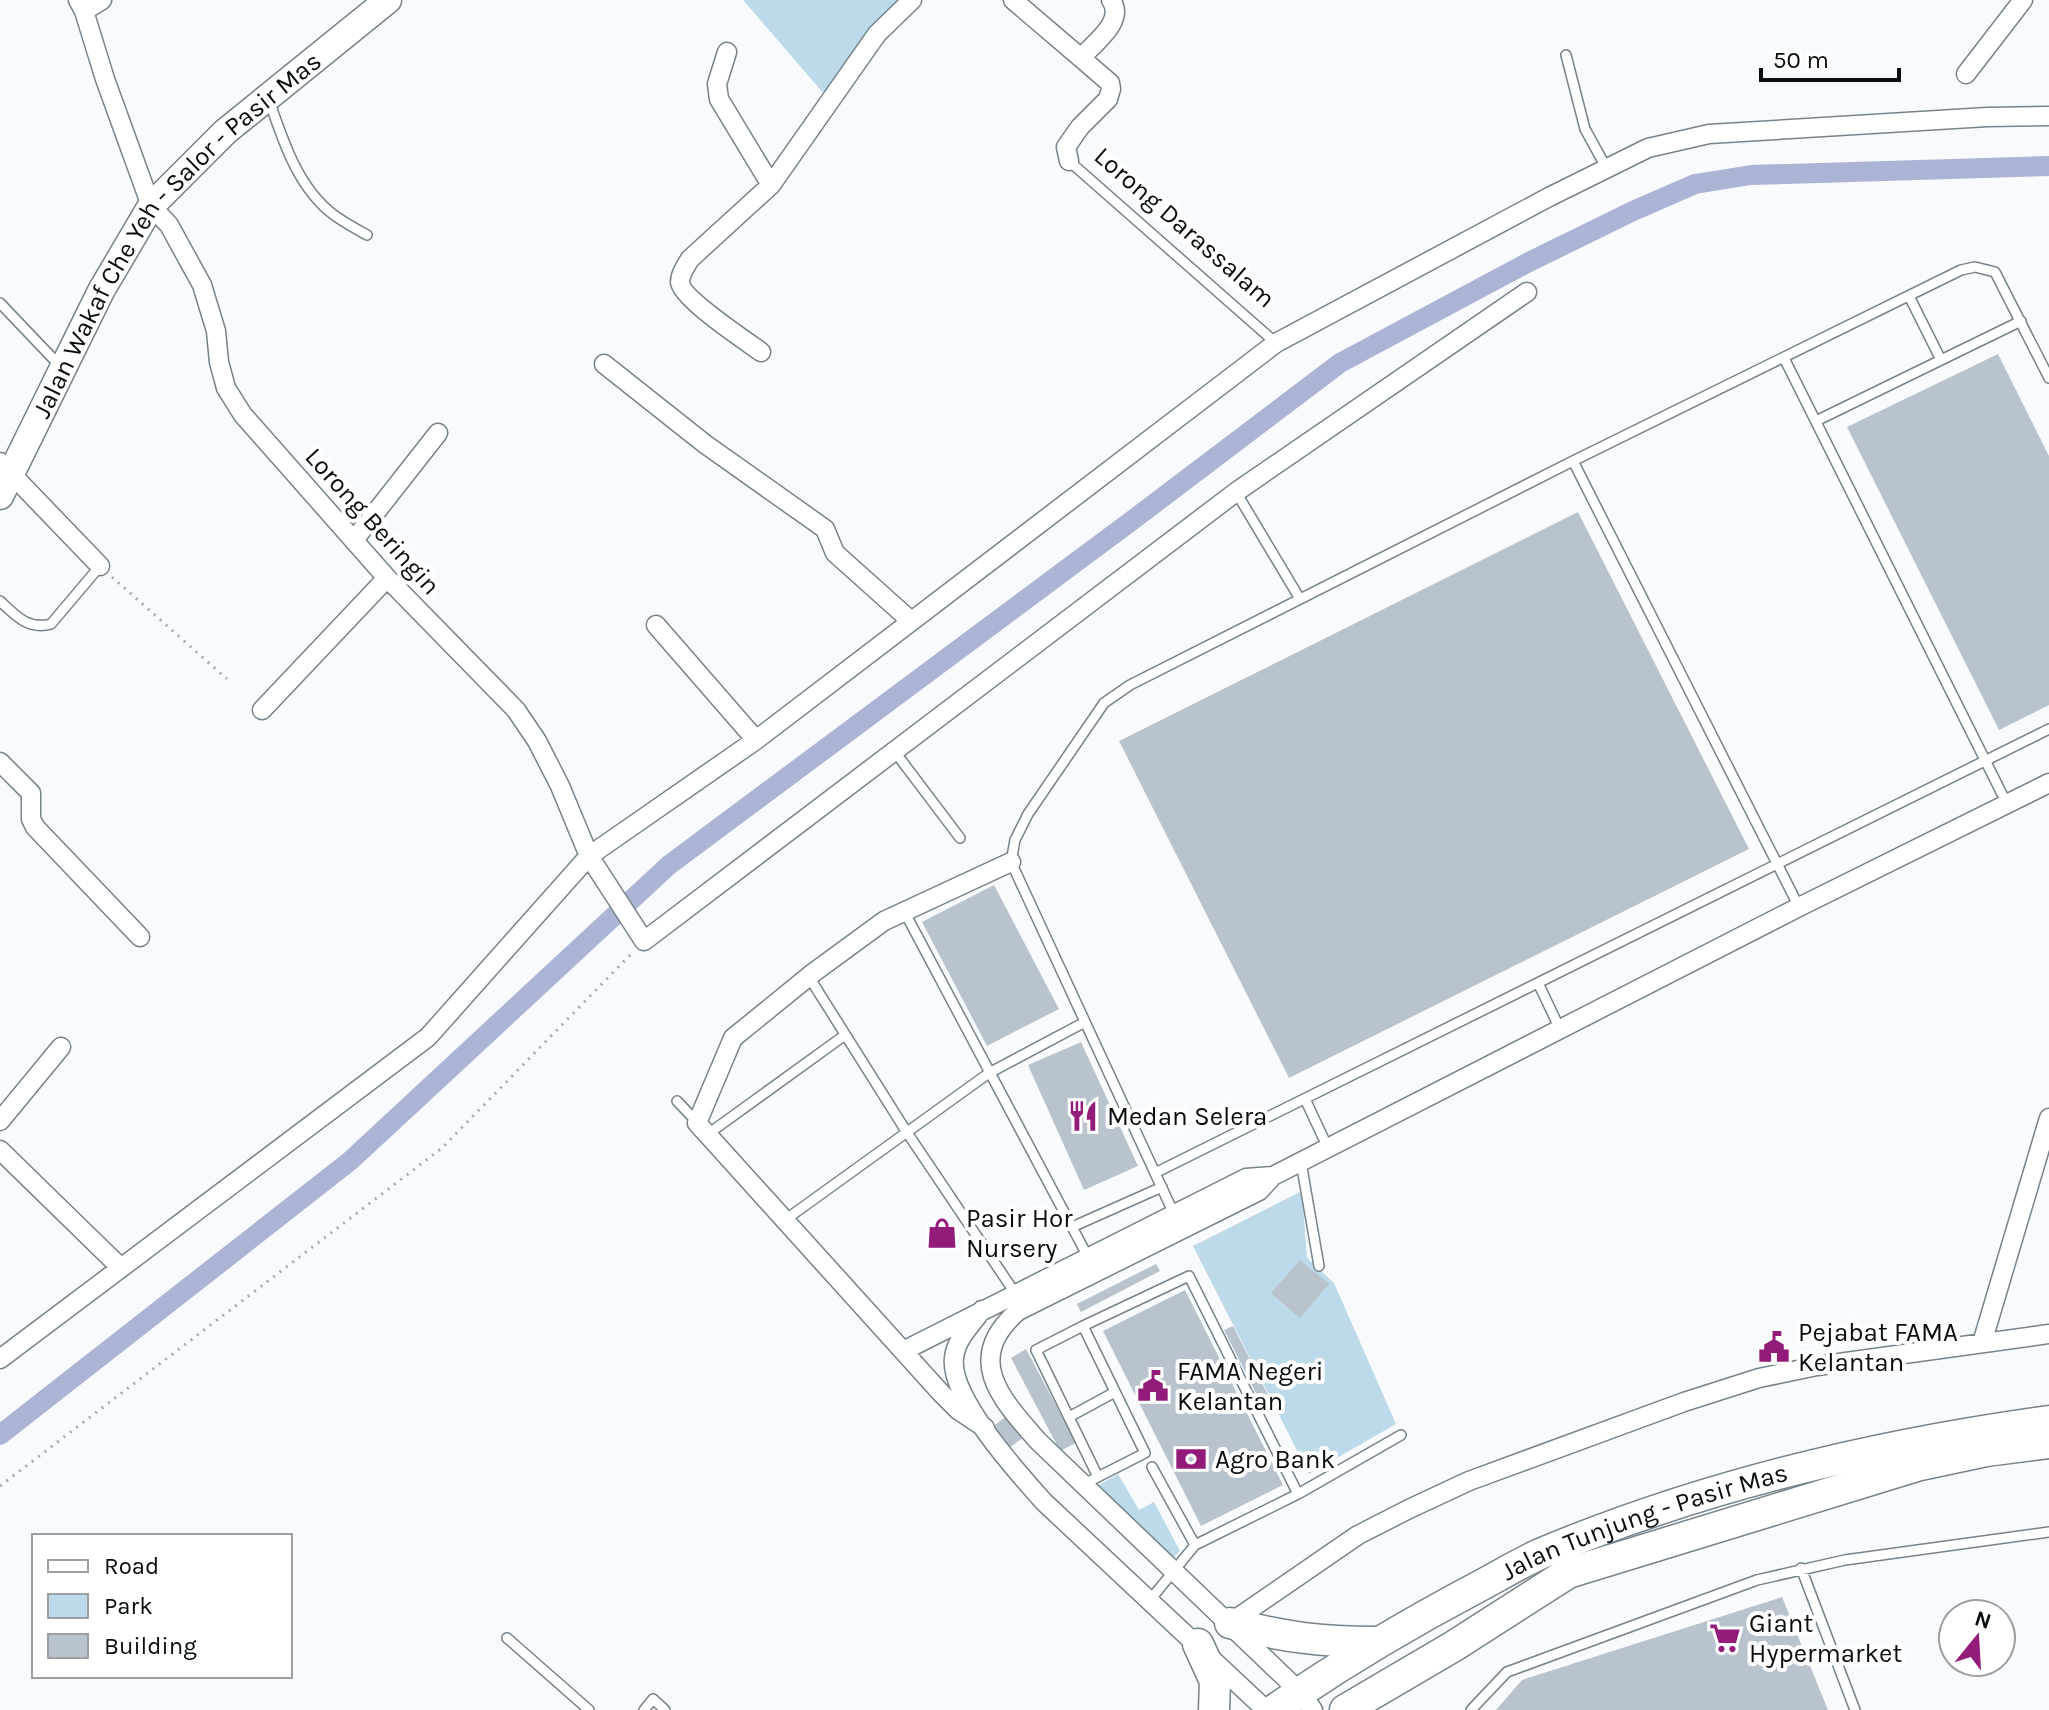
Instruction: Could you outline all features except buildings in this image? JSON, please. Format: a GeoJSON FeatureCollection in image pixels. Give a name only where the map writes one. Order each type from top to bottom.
{"type":"FeatureCollection","features":[{"type":"Feature","properties":{"kind":"main road","name":"Jalan Wakaf Che Yeh - Salor - Pasir Mas"},"geometry":{"type":"LineString","coordinates":[[4,477],[122,253],[151,206],[216,141],[387,0]]}},
{"type":"Feature","properties":{"kind":"main road","name":"Jalan Tunjung - Pasir Mas"},"geometry":{"type":"LineString","coordinates":[[1274,1710],[1309,1705],[1376,1642],[1538,1555],[1686,1499],[1845,1455],[2049,1421]]}},
{"type":"Feature","properties":{"kind":"main road","name":"Jalan Tunjung - Pasir Mas"},"geometry":{"type":"LineString","coordinates":[[1345,1710],[1454,1646],[1568,1573],[1920,1465],[1986,1451],[2049,1443]]}},
{"type":"Feature","properties":{"kind":"main road"},"geometry":{"type":"LineString","coordinates":[[1309,1705],[1441,1628],[1568,1573]]}},
{"type":"Feature","properties":{"kind":"main road"},"geometry":{"type":"LineString","coordinates":[[1230,1623],[1280,1637],[1309,1641],[1376,1642]]}},
{"type":"Feature","properties":{"kind":"main road"},"geometry":{"type":"LineString","coordinates":[[1198,1644],[1215,1681],[1214,1710]]}},
{"type":"Feature","properties":{"kind":"street"},"geometry":{"type":"LineString","coordinates":[[81,5],[102,0]]}},
{"type":"Feature","properties":{"kind":"street"},"geometry":{"type":"LineString","coordinates":[[761,352],[703,309],[682,289],[679,280],[690,259],[771,185],[877,34],[912,0]]}},
{"type":"Feature","properties":{"kind":"street"},"geometry":{"type":"LineString","coordinates":[[1013,0],[1081,58],[1114,22],[1116,14],[1111,0]]}},
{"type":"Feature","properties":{"kind":"street"},"geometry":{"type":"LineString","coordinates":[[1966,74],[2023,0]]}},
{"type":"Feature","properties":{"kind":"street","name":"Lorong Beringin"},"geometry":{"type":"LineString","coordinates":[[81,5],[151,206],[169,225],[202,285],[216,331],[219,362],[226,388],[243,415],[387,578],[522,718],[560,786],[589,856],[641,938]]}},
{"type":"Feature","properties":{"kind":"street"},"geometry":{"type":"LineString","coordinates":[[727,52],[717,84],[719,99],[771,185]]}},
{"type":"Feature","properties":{"kind":"street","name":"Lorong Darassalam"},"geometry":{"type":"LineString","coordinates":[[1069,161],[1066,147],[1080,127],[1108,99],[1111,89],[1110,83],[1081,58]]}},
{"type":"Feature","properties":{"kind":"street"},"geometry":{"type":"LineString","coordinates":[[0,1359],[428,1037],[589,856],[756,740],[1276,343],[1648,148],[1709,134],[2049,116]]}},
{"type":"Feature","properties":{"kind":"street"},"geometry":{"type":"LineString","coordinates":[[641,938],[895,752],[1236,492],[1527,292]]}},
{"type":"Feature","properties":{"kind":"street"},"geometry":{"type":"LineString","coordinates":[[604,364],[705,444],[825,529],[835,553],[911,621]]}},
{"type":"Feature","properties":{"kind":"street"},"geometry":{"type":"LineString","coordinates":[[354,540],[438,433]]}},
{"type":"Feature","properties":{"kind":"street"},"geometry":{"type":"LineString","coordinates":[[4,477],[100,566]]}},
{"type":"Feature","properties":{"kind":"street"},"geometry":{"type":"LineString","coordinates":[[262,710],[387,578]]}},
{"type":"Feature","properties":{"kind":"street"},"geometry":{"type":"LineString","coordinates":[[656,625],[756,740]]}},
{"type":"Feature","properties":{"kind":"street"},"geometry":{"type":"LineString","coordinates":[[0,762],[31,793],[31,819],[35,827],[140,937]]}},
{"type":"Feature","properties":{"kind":"street"},"geometry":{"type":"LineString","coordinates":[[1309,1705],[1091,1480],[1038,1441],[998,1391],[991,1374],[990,1358],[1004,1323],[1018,1311],[1259,1191],[1273,1176],[2049,783]]}},
{"type":"Feature","properties":{"kind":"street"},"geometry":{"type":"LineString","coordinates":[[985,1428],[958,1410],[702,1129],[733,1038],[884,921],[1011,862]]}},
{"type":"Feature","properties":{"kind":"street"},"geometry":{"type":"LineString","coordinates":[[0,1121],[61,1047]]}},
{"type":"Feature","properties":{"kind":"street"},"geometry":{"type":"LineString","coordinates":[[1982,1343],[2049,1118]]}},
{"type":"Feature","properties":{"kind":"street"},"geometry":{"type":"LineString","coordinates":[[0,1150],[121,1268]]}},
{"type":"Feature","properties":{"kind":"street"},"geometry":{"type":"LineString","coordinates":[[903,1351],[1246,1178],[1273,1176]]}},
{"type":"Feature","properties":{"kind":"street"},"geometry":{"type":"LineString","coordinates":[[982,1310],[959,1340],[953,1373],[960,1392],[1013,1468],[1044,1502],[1266,1710]]}},
{"type":"Feature","properties":{"kind":"street"},"geometry":{"type":"LineString","coordinates":[[1230,1623],[1358,1535],[1469,1481],[1591,1435],[1759,1378],[1817,1366],[2049,1334]]}},
{"type":"Feature","properties":{"kind":"lane"},"geometry":{"type":"LineString","coordinates":[[1566,55],[1585,129],[1607,169]]}},
{"type":"Feature","properties":{"kind":"lane"},"geometry":{"type":"LineString","coordinates":[[268,97],[289,156],[308,189],[333,214],[367,235]]}},
{"type":"Feature","properties":{"kind":"lane","name":"Lorong Darassalam"},"geometry":{"type":"LineString","coordinates":[[1069,161],[1276,343]]}},
{"type":"Feature","properties":{"kind":"lane"},"geometry":{"type":"LineString","coordinates":[[1174,1214],[1011,862],[1015,840],[1028,814],[1104,703],[1130,685],[1573,461],[1961,270],[1985,268],[1995,272],[2049,378]]}},
{"type":"Feature","properties":{"kind":"lane"},"geometry":{"type":"LineString","coordinates":[[1909,296],[1941,360]]}},
{"type":"Feature","properties":{"kind":"lane"},"geometry":{"type":"LineString","coordinates":[[0,303],[63,369]]}},
{"type":"Feature","properties":{"kind":"lane"},"geometry":{"type":"LineString","coordinates":[[1816,421],[2021,321]]}},
{"type":"Feature","properties":{"kind":"lane"},"geometry":{"type":"LineString","coordinates":[[1784,358],[2007,804]]}},
{"type":"Feature","properties":{"kind":"lane"},"geometry":{"type":"LineString","coordinates":[[1573,461],[1799,907]]}},
{"type":"Feature","properties":{"kind":"lane"},"geometry":{"type":"LineString","coordinates":[[1236,492],[1300,599]]}},
{"type":"Feature","properties":{"kind":"lane"},"geometry":{"type":"LineString","coordinates":[[0,601],[29,624],[40,627],[51,624],[100,566]]}},
{"type":"Feature","properties":{"kind":"lane"},"geometry":{"type":"LineString","coordinates":[[1155,1173],[2049,729]]}},
{"type":"Feature","properties":{"kind":"lane"},"geometry":{"type":"LineString","coordinates":[[895,752],[960,838]]}},
{"type":"Feature","properties":{"kind":"lane"},"geometry":{"type":"LineString","coordinates":[[904,911],[1088,1257]]}},
{"type":"Feature","properties":{"kind":"lane"},"geometry":{"type":"LineString","coordinates":[[809,977],[906,1131],[1015,1293]]}},
{"type":"Feature","properties":{"kind":"lane"},"geometry":{"type":"LineString","coordinates":[[1538,983],[1560,1029]]}},
{"type":"Feature","properties":{"kind":"lane"},"geometry":{"type":"LineString","coordinates":[[785,1220],[989,1073],[1085,1022]]}},
{"type":"Feature","properties":{"kind":"lane"},"geometry":{"type":"LineString","coordinates":[[677,1101],[702,1129],[845,1035]]}},
{"type":"Feature","properties":{"kind":"lane"},"geometry":{"type":"LineString","coordinates":[[1305,1099],[1328,1148]]}},
{"type":"Feature","properties":{"kind":"lane"},"geometry":{"type":"LineString","coordinates":[[1301,1162],[1319,1266]]}},
{"type":"Feature","properties":{"kind":"lane"},"geometry":{"type":"LineString","coordinates":[[1072,1227],[1162,1187]]}},
{"type":"Feature","properties":{"kind":"lane"},"geometry":{"type":"LineString","coordinates":[[1083,1326],[1145,1453],[1091,1480],[1069,1417],[1036,1350],[1083,1326],[1189,1276],[1298,1494]]}},
{"type":"Feature","properties":{"kind":"lane"},"geometry":{"type":"LineString","coordinates":[[1069,1417],[1115,1392]]}},
{"type":"Feature","properties":{"kind":"lane"},"geometry":{"type":"LineString","coordinates":[[1150,1600],[1173,1568],[1195,1545],[1298,1494],[1401,1435]]}},
{"type":"Feature","properties":{"kind":"lane"},"geometry":{"type":"LineString","coordinates":[[1152,1467],[1195,1545]]}},
{"type":"Feature","properties":{"kind":"lane"},"geometry":{"type":"LineString","coordinates":[[1471,1710],[1507,1672],[1757,1580],[1845,1560],[2049,1532]]}},
{"type":"Feature","properties":{"kind":"lane"},"geometry":{"type":"LineString","coordinates":[[1801,1568],[1855,1710]]}},
{"type":"Feature","properties":{"kind":"lane"},"geometry":{"type":"LineString","coordinates":[[507,1638],[589,1710]]}},
{"type":"Feature","properties":{"kind":"lane"},"geometry":{"type":"LineString","coordinates":[[644,1710],[653,1699],[665,1710]]}},
{"type":"Feature","properties":{"kind":"path"},"geometry":{"type":"LineString","coordinates":[[100,566],[227,679]]}},
{"type":"Feature","properties":{"kind":"path"},"geometry":{"type":"LineString","coordinates":[[0,1486],[442,1148],[641,938]]}},
{"type":"Feature","properties":{"kind":"green space"},"geometry":{"type":"Polygon","coordinates":[[[743,0],[902,0],[825,95],[743,0]]]}},
{"type":"Feature","properties":{"kind":"green space"},"geometry":{"type":"Polygon","coordinates":[[[1302,1191],[1307,1258],[1334,1283],[1396,1424],[1309,1474],[1193,1246],[1302,1191]]]}},
{"type":"Feature","properties":{"kind":"green space"},"geometry":{"type":"Polygon","coordinates":[[[1118,1474],[1139,1510],[1154,1502],[1180,1551],[1170,1561],[1094,1488],[1118,1474]]]}},
{"type":"Feature","properties":{"kind":"waterway"},"geometry":{"type":"LineString","coordinates":[[0,1435],[350,1161],[669,865],[1340,363],[1527,263],[1695,184],[1751,175],[2049,166]]}},
{"type":"Feature","properties":{"kind":"place","name":"Medan Selera"},"geometry":{"type":"Point","coordinates":[1083,1116]}},
{"type":"Feature","properties":{"kind":"place","name":"Pasir Hor Nursery"},"geometry":{"type":"Point","coordinates":[942,1233]}},
{"type":"Feature","properties":{"kind":"place","name":"Pejabat FAMA Kelantan"},"geometry":{"type":"Point","coordinates":[1774,1347]}},
{"type":"Feature","properties":{"kind":"place","name":"FAMA Negeri Kelantan"},"geometry":{"type":"Point","coordinates":[1153,1386]}},
{"type":"Feature","properties":{"kind":"place","name":"Agro Bank"},"geometry":{"type":"Point","coordinates":[1191,1459]}},
{"type":"Feature","properties":{"kind":"place","name":"Giant Hypermarket"},"geometry":{"type":"Point","coordinates":[1725,1638]}}]}
